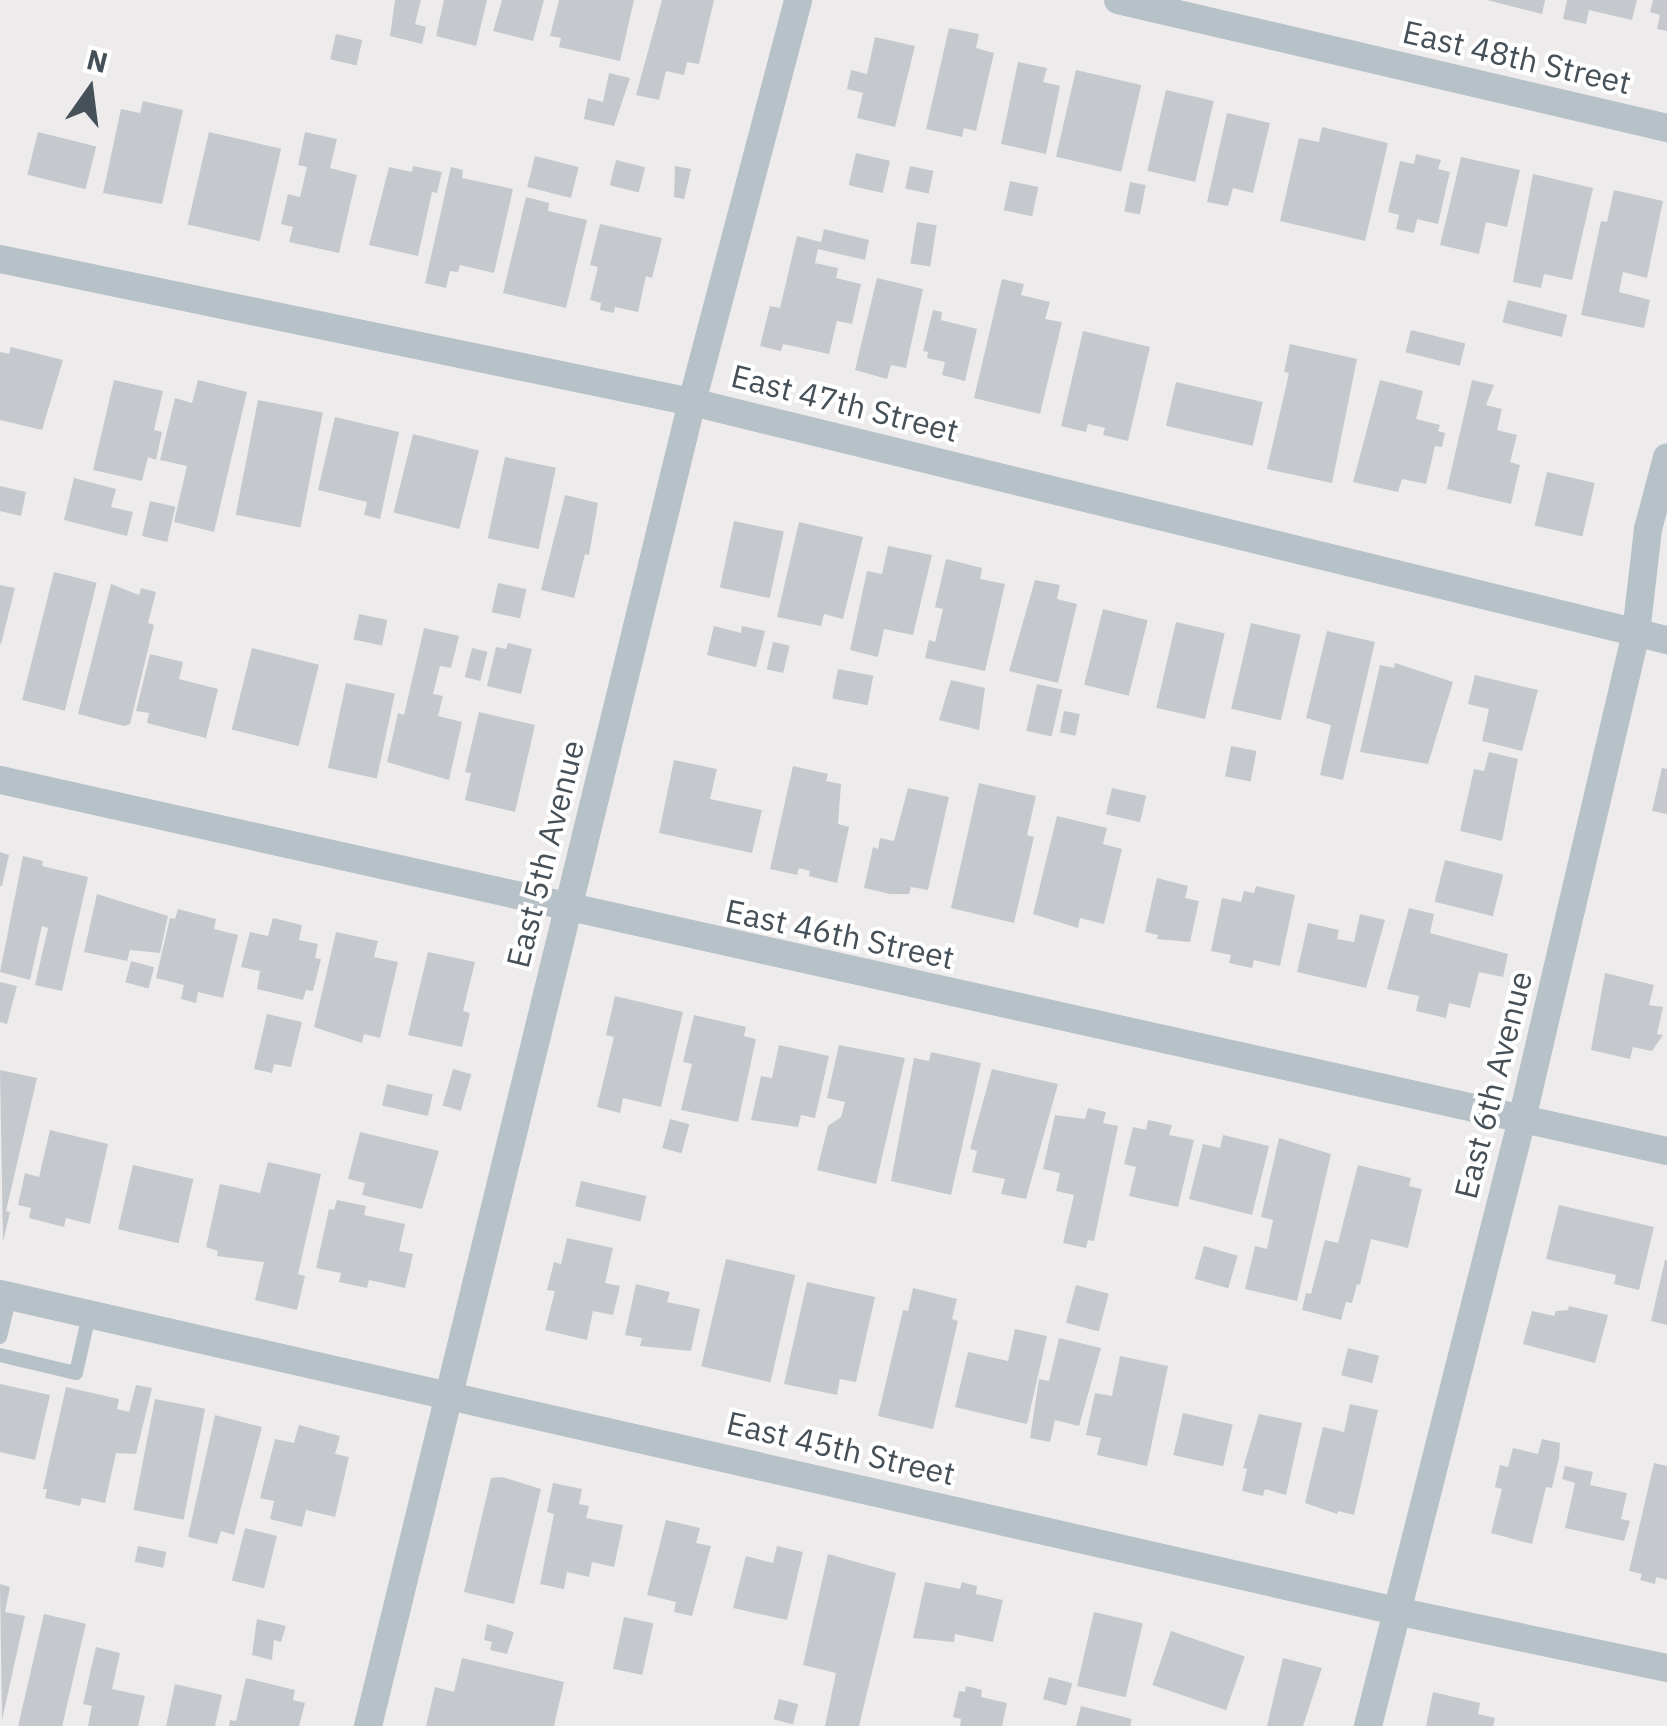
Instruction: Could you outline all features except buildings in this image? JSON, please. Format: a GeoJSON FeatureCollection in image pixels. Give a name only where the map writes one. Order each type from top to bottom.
{"type":"FeatureCollection","features":[{"type":"Feature","properties":{"kind":"street","name":"East 5th Avenue"},"geometry":{"type":"LineString","coordinates":[[368,1726],[452,1396],[566,910],[692,402],[798,0]]}},
{"type":"Feature","properties":{"kind":"street","name":"East 48th Street"},"geometry":{"type":"LineString","coordinates":[[1118,0],[1667,128]]}},
{"type":"Feature","properties":{"kind":"street","name":"East 47th Street"},"geometry":{"type":"LineString","coordinates":[[0,258],[692,402],[1667,640]]}},
{"type":"Feature","properties":{"kind":"street","name":"East 6th Avenue"},"geometry":{"type":"LineString","coordinates":[[1368,1726],[1522,1119],[1636,633],[1648,529],[1667,457]]}},
{"type":"Feature","properties":{"kind":"street","name":"East 46th Street"},"geometry":{"type":"LineString","coordinates":[[0,780],[566,910],[1667,1151]]}},
{"type":"Feature","properties":{"kind":"street","name":"East 45th Street"},"geometry":{"type":"LineString","coordinates":[[5,1295],[1396,1611],[1667,1668]]}},
{"type":"Feature","properties":{"kind":"lane"},"geometry":{"type":"LineString","coordinates":[[0,1337],[5,1295]]}},
{"type":"Feature","properties":{"kind":"lane"},"geometry":{"type":"LineString","coordinates":[[0,1356],[76,1373],[90,1314]]}}]}
